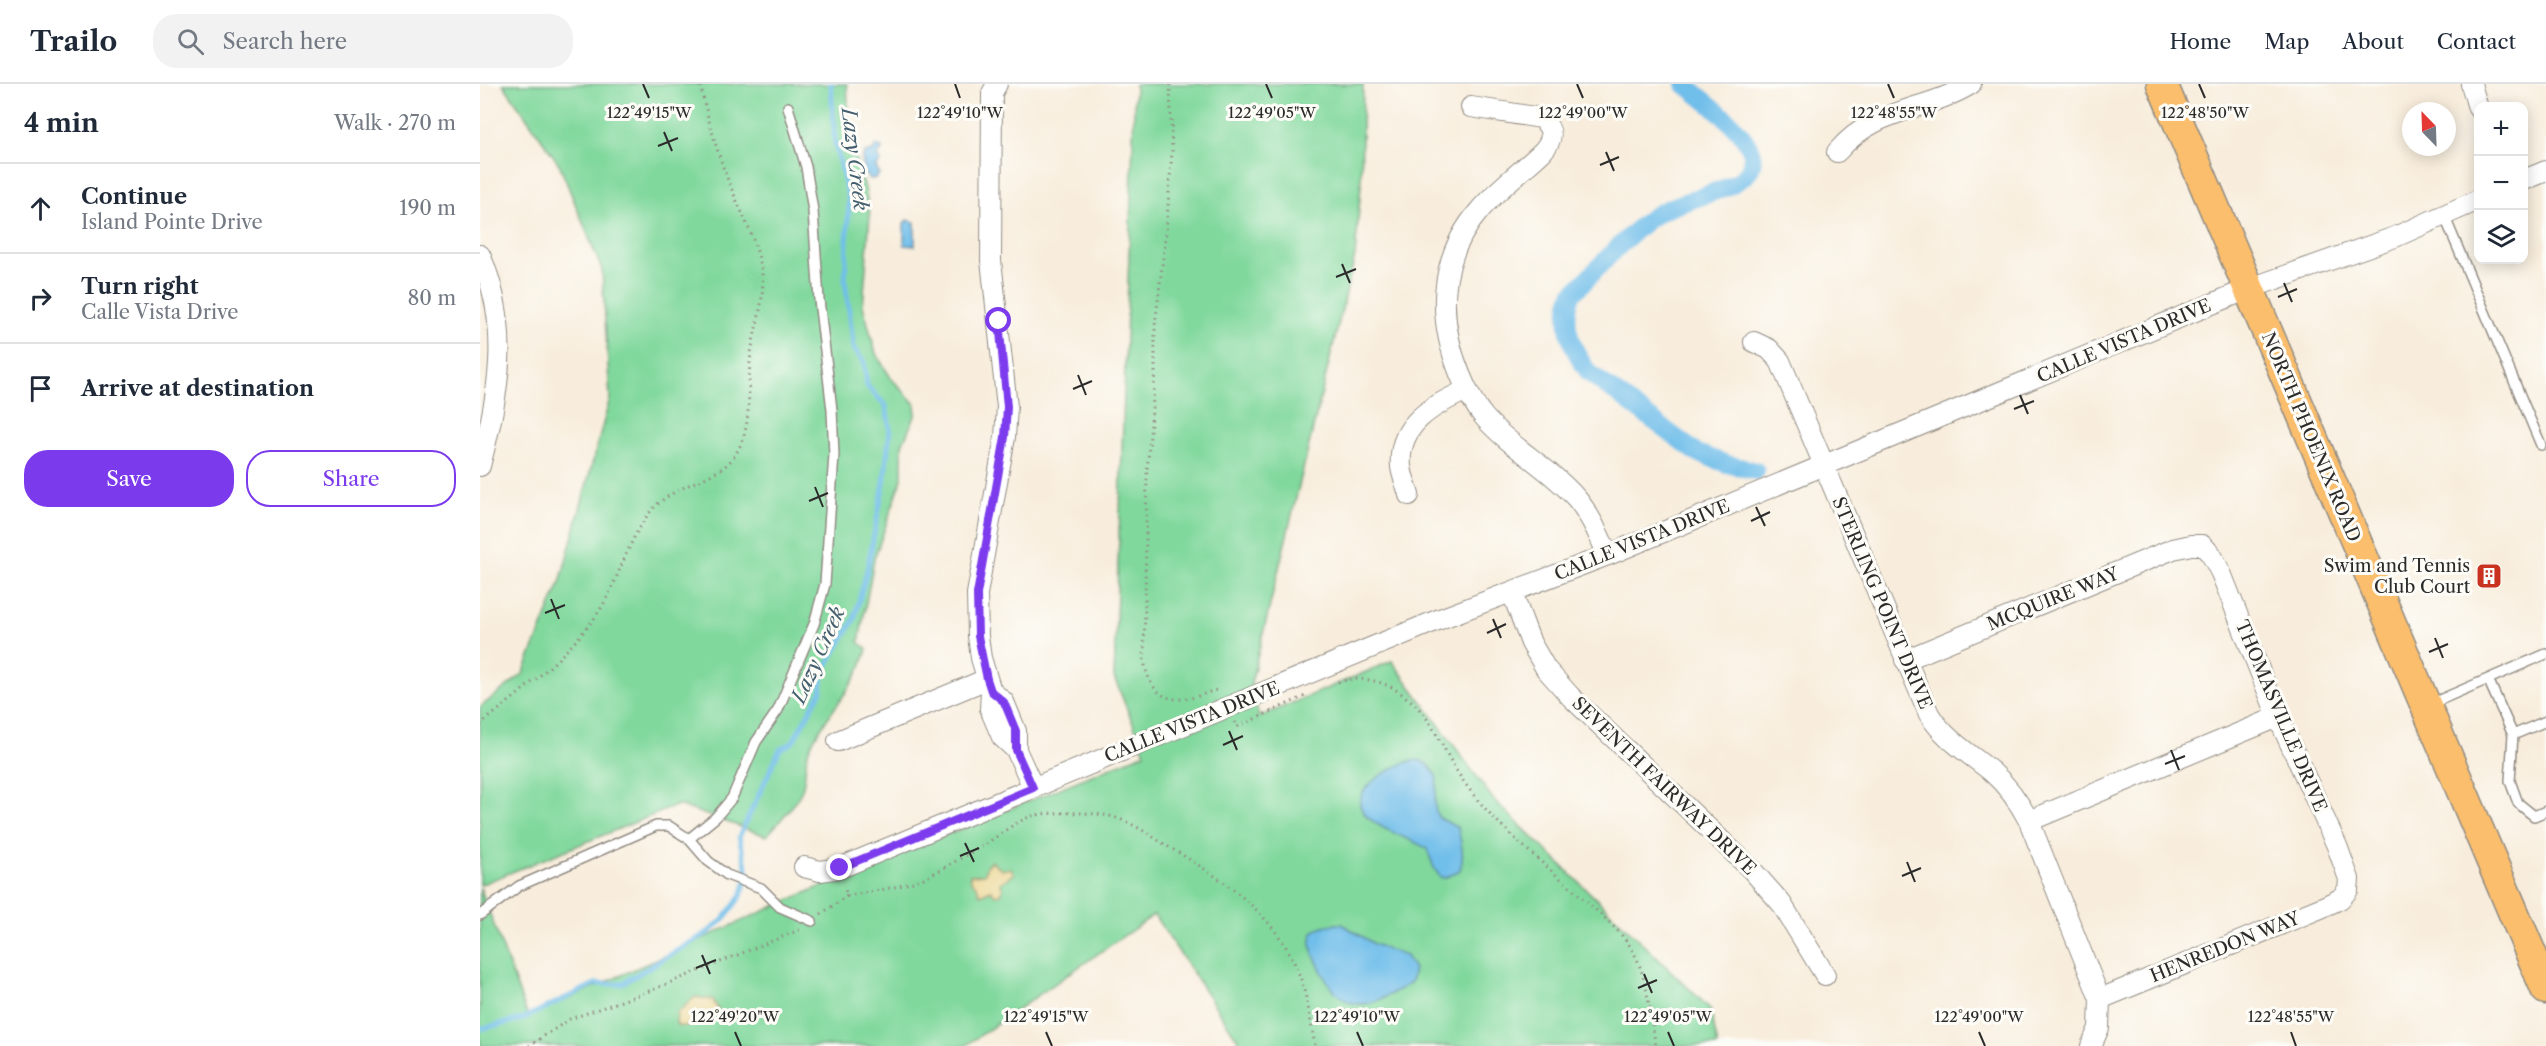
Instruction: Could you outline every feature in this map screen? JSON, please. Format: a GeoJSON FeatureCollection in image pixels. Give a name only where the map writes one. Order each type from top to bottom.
{"type":"FeatureCollection","features":[{"type":"Feature","properties":{"kind":"main road","name":"NORTH PHOENIX ROAD"},"geometry":{"type":"LineString","coordinates":[[2162,84],[2546,989]]}},
{"type":"Feature","properties":{"kind":"street"},"geometry":{"type":"LineString","coordinates":[[1837,152],[1851,136],[1870,123],[1971,84]]}},
{"type":"Feature","properties":{"kind":"street"},"geometry":{"type":"LineString","coordinates":[[2471,84],[2476,102]]}},
{"type":"Feature","properties":{"kind":"street"},"geometry":{"type":"LineString","coordinates":[[992,87],[991,260],[1007,407],[1005,437],[977,594],[978,636],[989,685],[1004,702],[1016,731],[1016,750],[1033,788]]}},
{"type":"Feature","properties":{"kind":"street"},"geometry":{"type":"LineString","coordinates":[[1471,107],[1541,118],[1550,126],[1552,134],[1550,143],[1542,152],[1479,210],[1456,246],[1444,286],[1446,327],[1451,353],[1467,390],[1484,417],[1578,500],[1591,519],[1608,555]]}},
{"type":"Feature","properties":{"kind":"street"},"geometry":{"type":"LineString","coordinates":[[2528,178],[2546,171]]}},
{"type":"Feature","properties":{"kind":"street","name":"CALLE VISTA DRIVE"},"geometry":{"type":"LineString","coordinates":[[804,867],[820,871],[840,868],[1440,619],[1608,555],[1825,466],[2248,289],[2395,237],[2474,202]]}},
{"type":"Feature","properties":{"kind":"street"},"geometry":{"type":"LineString","coordinates":[[480,255],[490,278],[499,319],[501,351],[494,413],[480,466]]}},
{"type":"Feature","properties":{"kind":"street","name":"STERLING POINT DRIVE"},"geometry":{"type":"LineString","coordinates":[[1754,342],[1769,348],[1780,361],[1929,714],[1938,728],[2004,784],[2017,800],[2029,821],[2100,999],[2099,1028],[2091,1046]]}},
{"type":"Feature","properties":{"kind":"street"},"geometry":{"type":"LineString","coordinates":[[1409,495],[1401,468],[1402,452],[1408,430],[1421,414],[1440,402],[1467,390]]}},
{"type":"Feature","properties":{"kind":"street","name":"MCQUIRE WAY"},"geometry":{"type":"LineString","coordinates":[[1905,660],[2174,549],[2202,545]]}},
{"type":"Feature","properties":{"kind":"street","name":"THOMASVILLE DRIVE"},"geometry":{"type":"LineString","coordinates":[[2202,545],[2211,554],[2221,573],[2278,717],[2337,846],[2349,879],[2348,890]]}},
{"type":"Feature","properties":{"kind":"street","name":"SEVENTH FAIRWAY DRIVE"},"geometry":{"type":"LineString","coordinates":[[1512,593],[1531,643],[1546,669],[1571,697],[1751,869],[1781,903],[1826,975]]}},
{"type":"Feature","properties":{"kind":"street"},"geometry":{"type":"LineString","coordinates":[[838,741],[989,685]]}},
{"type":"Feature","properties":{"kind":"street"},"geometry":{"type":"LineString","coordinates":[[2029,821],[2278,717]]}},
{"type":"Feature","properties":{"kind":"street","name":"HENREDON WAY"},"geometry":{"type":"LineString","coordinates":[[2100,999],[2323,907],[2340,899],[2348,890]]}},
{"type":"Feature","properties":{"kind":"lane"},"geometry":{"type":"LineString","coordinates":[[689,839],[716,817],[732,798],[756,742],[778,711],[814,624],[825,584],[834,455],[832,410],[819,300],[813,211],[806,167],[788,107]]}},
{"type":"Feature","properties":{"kind":"lane"},"geometry":{"type":"LineString","coordinates":[[2444,215],[2541,445]]}},
{"type":"Feature","properties":{"kind":"lane"},"geometry":{"type":"LineString","coordinates":[[2426,706],[2546,654]]}},
{"type":"Feature","properties":{"kind":"lane"},"geometry":{"type":"LineString","coordinates":[[2488,679],[2513,735],[2510,781],[2518,804],[2534,816],[2546,811]]}},
{"type":"Feature","properties":{"kind":"lane"},"geometry":{"type":"LineString","coordinates":[[2513,735],[2546,721]]}},
{"type":"Feature","properties":{"kind":"lane"},"geometry":{"type":"LineString","coordinates":[[480,915],[519,886],[656,826],[669,826],[689,839],[708,861],[746,883],[761,888],[780,907],[812,921]]}},
{"type":"Feature","properties":{"kind":"path"},"geometry":{"type":"LineString","coordinates":[[480,725],[542,675],[593,620],[616,581],[629,548],[646,517],[659,501],[675,490],[720,469],[734,458],[743,442],[747,421],[750,360],[763,300],[762,273],[756,248],[711,132],[700,84]]}},
{"type":"Feature","properties":{"kind":"path"},"geometry":{"type":"LineString","coordinates":[[1170,84],[1172,151],[1166,234],[1155,326],[1155,374],[1147,472],[1144,660],[1147,677],[1158,692],[1175,701],[1194,699],[1214,690],[1221,692],[1237,727],[1311,694]]}},
{"type":"Feature","properties":{"kind":"path"},"geometry":{"type":"LineString","coordinates":[[1332,684],[1351,678],[1366,678],[1387,685],[1407,697],[1424,715],[1461,778],[1482,806],[1602,916],[1627,942],[1636,957],[1642,976],[1656,1046]]}},
{"type":"Feature","properties":{"kind":"path"},"geometry":{"type":"LineString","coordinates":[[529,1046],[570,1019],[647,992],[795,933],[847,896],[895,887],[923,878],[1001,835],[1018,821],[1035,815],[1095,813],[1129,822],[1214,874],[1240,894],[1270,926],[1291,954],[1299,974],[1315,1046]]}},
{"type":"Feature","properties":{"kind":"path"},"geometry":{"type":"LineString","coordinates":[[840,868],[847,896]]}},
{"type":"Feature","properties":{"kind":"green space"},"geometry":{"type":"Polygon","coordinates":[[[503,84],[847,84],[850,142],[865,188],[870,215],[863,306],[876,354],[891,378],[915,404],[916,414],[902,445],[902,479],[874,559],[859,642],[867,649],[863,662],[812,743],[798,798],[767,836],[678,805],[480,885],[480,707],[523,674],[560,583],[610,398],[602,270],[559,164],[503,84]]]}},
{"type":"Feature","properties":{"kind":"green space"},"geometry":{"type":"Polygon","coordinates":[[[1135,84],[1363,84],[1361,185],[1355,256],[1251,683],[1259,717],[1392,661],[1493,799],[1710,1009],[1718,1046],[1242,1046],[1154,915],[965,1046],[480,1046],[480,887],[528,1017],[786,901],[1145,753],[1114,677],[1135,84]]]}},
{"type":"Feature","properties":{"kind":"sand"},"geometry":{"type":"Polygon","coordinates":[[[991,861],[1002,870],[1011,868],[1014,874],[1000,883],[1003,889],[1001,894],[995,895],[991,890],[980,895],[970,875],[985,874],[987,865],[991,861]]]}},
{"type":"Feature","properties":{"kind":"sand"},"geometry":{"type":"Polygon","coordinates":[[[695,997],[713,1000],[718,1010],[716,1014],[693,1024],[678,1026],[677,1013],[695,997]]]}},
{"type":"Feature","properties":{"kind":"water"},"geometry":{"type":"Polygon","coordinates":[[[876,145],[883,149],[877,156],[881,161],[876,167],[879,174],[876,178],[870,179],[865,175],[862,159],[865,153],[873,151],[876,145]]]}},
{"type":"Feature","properties":{"kind":"water"},"geometry":{"type":"Polygon","coordinates":[[[907,220],[915,222],[915,246],[904,245],[904,223],[907,220]]]}},
{"type":"Feature","properties":{"kind":"water"},"geometry":{"type":"Polygon","coordinates":[[[1419,760],[1429,766],[1437,779],[1435,809],[1438,817],[1458,828],[1462,849],[1460,870],[1445,878],[1440,877],[1434,868],[1427,849],[1377,824],[1366,816],[1360,806],[1362,795],[1372,782],[1400,765],[1419,760]]]}},
{"type":"Feature","properties":{"kind":"water"},"geometry":{"type":"Polygon","coordinates":[[[1342,924],[1374,944],[1406,956],[1414,969],[1411,982],[1387,996],[1364,1004],[1354,1003],[1338,995],[1325,977],[1311,947],[1312,935],[1316,930],[1342,924]]]}},
{"type":"Feature","properties":{"kind":"waterway","name":"Lazy Creek"},"geometry":{"type":"LineString","coordinates":[[480,1029],[522,1019],[595,984],[621,984],[707,933],[723,920],[741,896],[748,874],[739,837],[780,749],[792,743],[821,691],[823,672],[854,620],[867,570],[884,483],[890,430],[886,406],[867,386],[864,362],[854,349],[845,281],[849,201],[835,144],[831,84]]}},
{"type":"Feature","properties":{"kind":"waterway"},"geometry":{"type":"LineString","coordinates":[[1684,84],[1717,110],[1741,134],[1749,147],[1752,159],[1750,170],[1735,183],[1667,209],[1638,228],[1572,294],[1567,315],[1568,326],[1577,354],[1589,373],[1697,453],[1756,471]]}},
{"type":"Feature","properties":{"kind":"place","name":"Swim and Tennis Club Court"},"geometry":{"type":"Point","coordinates":[2489,576]}},
{"type":"Feature","properties":{"kind":"route"},"geometry":{"type":"LineString","coordinates":[[840,868],[1033,788],[1016,750],[1016,731],[1004,702],[991,691],[987,679],[981,658],[976,614],[981,567],[1005,437],[1007,407],[999,321]]}}]}
